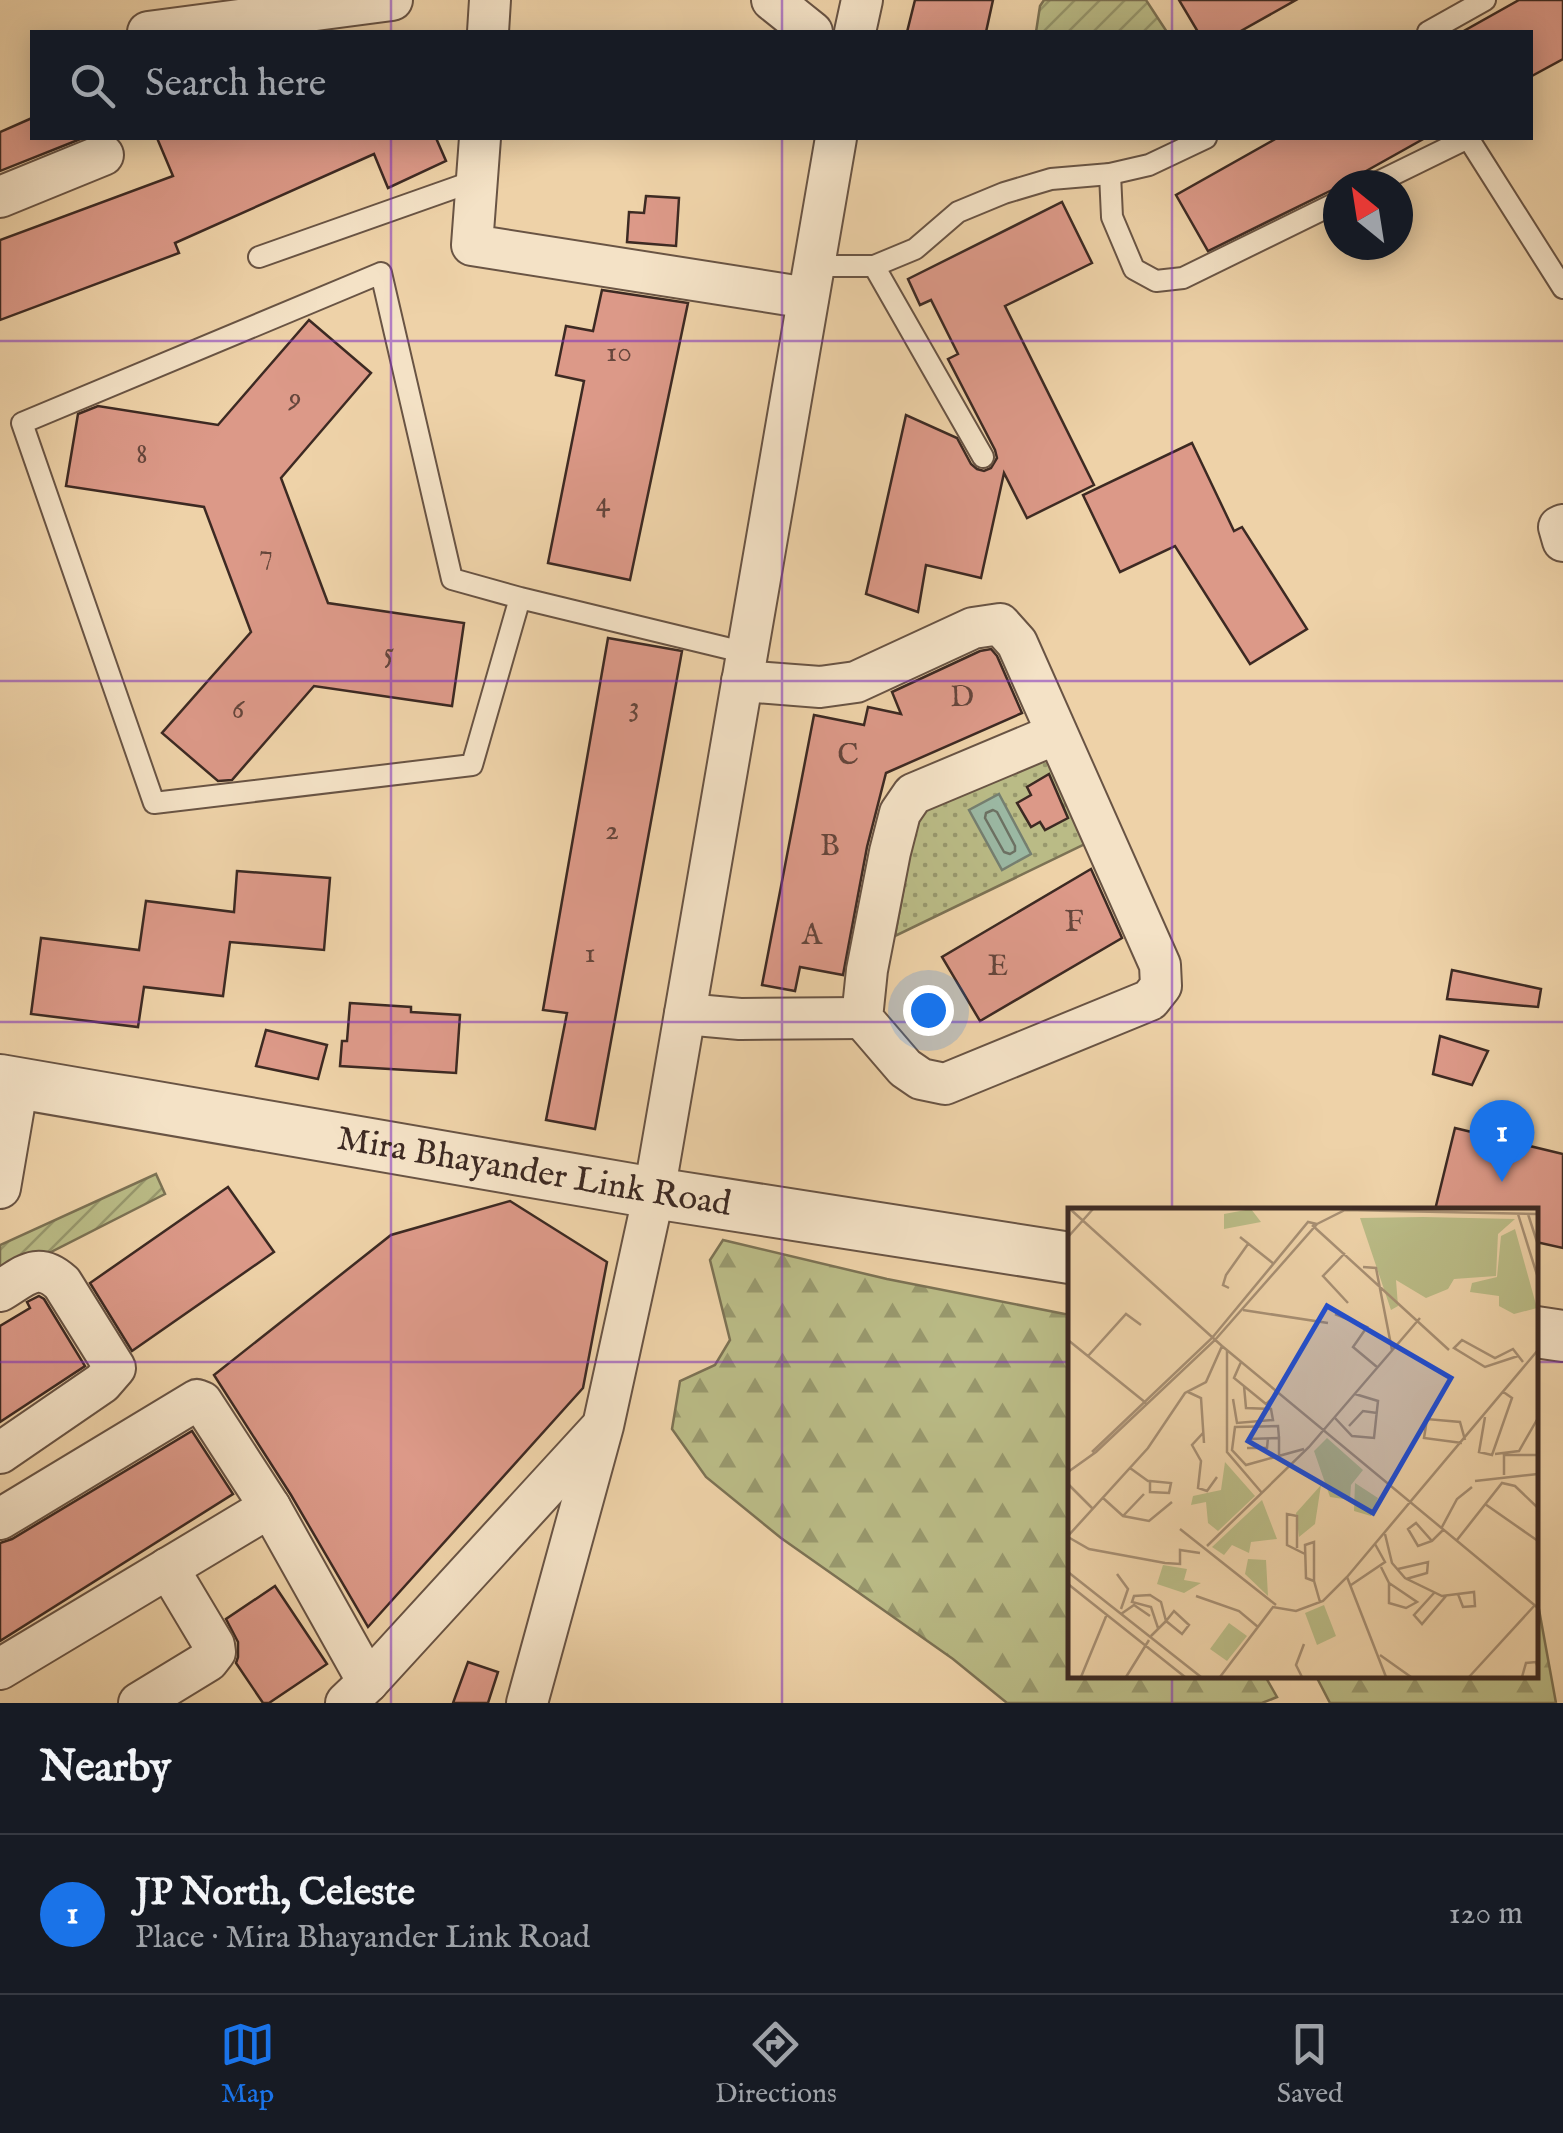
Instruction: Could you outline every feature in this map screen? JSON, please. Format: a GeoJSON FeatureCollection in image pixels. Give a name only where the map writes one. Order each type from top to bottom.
{"type":"FeatureCollection","features":[{"type":"Feature","properties":{"kind":"street"},"geometry":{"type":"LineString","coordinates":[[163,30],[392,0]]}},
{"type":"Feature","properties":{"kind":"street"},"geometry":{"type":"LineString","coordinates":[[488,30],[490,0]]}},
{"type":"Feature","properties":{"kind":"street"},"geometry":{"type":"LineString","coordinates":[[772,0],[810,30]]}},
{"type":"Feature","properties":{"kind":"street"},"geometry":{"type":"LineString","coordinates":[[855,30],[862,0]]}},
{"type":"Feature","properties":{"kind":"street"},"geometry":{"type":"LineString","coordinates":[[480,140],[472,245],[811,282]]}},
{"type":"Feature","properties":{"kind":"street"},"geometry":{"type":"LineString","coordinates":[[526,1703],[603,1426],[654,1192],[836,140]]}},
{"type":"Feature","properties":{"kind":"street"},"geometry":{"type":"LineString","coordinates":[[0,197],[103,155]]}},
{"type":"Feature","properties":{"kind":"street"},"geometry":{"type":"LineString","coordinates":[[1563,526],[1559,528],[1563,542]]}},
{"type":"Feature","properties":{"kind":"street"},"geometry":{"type":"LineString","coordinates":[[745,667],[820,687],[856,682],[973,628],[1000,624],[1017,643],[1160,965],[1161,986],[1150,1000],[945,1084],[921,1079],[905,1068],[862,1018],[867,970],[900,813],[912,794],[1056,734]]}},
{"type":"Feature","properties":{"kind":"street"},"geometry":{"type":"LineString","coordinates":[[685,1014],[862,1018]]}},
{"type":"Feature","properties":{"kind":"street"},"geometry":{"type":"LineString","coordinates":[[0,1188],[9,1082]]}},
{"type":"Feature","properties":{"kind":"street","name":"Mira Bhayander Link Road"},"geometry":{"type":"LineString","coordinates":[[9,1082],[1068,1258]]}},
{"type":"Feature","properties":{"kind":"street"},"geometry":{"type":"LineString","coordinates":[[0,1291],[32,1272],[52,1274],[62,1283],[115,1368],[102,1383],[0,1453]]}},
{"type":"Feature","properties":{"kind":"street"},"geometry":{"type":"LineString","coordinates":[[1538,1332],[1563,1336]]}},
{"type":"Feature","properties":{"kind":"street"},"geometry":{"type":"LineString","coordinates":[[0,1519],[197,1400],[202,1402],[270,1506],[357,1693],[603,1426]]}},
{"type":"Feature","properties":{"kind":"street"},"geometry":{"type":"LineString","coordinates":[[0,1669],[270,1506]]}},
{"type":"Feature","properties":{"kind":"street"},"geometry":{"type":"LineString","coordinates":[[140,1703],[208,1661],[215,1652],[168,1568]]}},
{"type":"Feature","properties":{"kind":"lane"},"geometry":{"type":"LineString","coordinates":[[1432,30],[1485,0]]}},
{"type":"Feature","properties":{"kind":"lane"},"geometry":{"type":"LineString","coordinates":[[811,282],[874,266],[915,250],[958,212],[1004,193],[1050,179],[1110,174],[1149,164],[1202,140]]}},
{"type":"Feature","properties":{"kind":"lane"},"geometry":{"type":"LineString","coordinates":[[1403,170],[1464,140]]}},
{"type":"Feature","properties":{"kind":"lane"},"geometry":{"type":"LineString","coordinates":[[1469,140],[1563,288]]}},
{"type":"Feature","properties":{"kind":"lane"},"geometry":{"type":"LineString","coordinates":[[1110,174],[1112,217],[1134,269],[1156,280],[1183,278],[1323,209]]}},
{"type":"Feature","properties":{"kind":"lane"},"geometry":{"type":"LineString","coordinates":[[259,257],[476,180]]}},
{"type":"Feature","properties":{"kind":"lane"},"geometry":{"type":"LineString","coordinates":[[874,266],[982,457]]}},
{"type":"Feature","properties":{"kind":"lane"},"geometry":{"type":"LineString","coordinates":[[520,598],[472,765],[154,803],[22,424],[381,274],[452,578],[520,598],[745,667]]}},
{"type":"Feature","properties":{"kind":"green space"},"geometry":{"type":"Polygon","coordinates":[[[1044,0],[1146,0],[1166,30],[1036,30],[1044,0]]]}},
{"type":"Feature","properties":{"kind":"green space"},"geometry":{"type":"Polygon","coordinates":[[[1065,721],[1110,832],[895,936],[920,798],[1065,721]]]}},
{"type":"Feature","properties":{"kind":"green space"},"geometry":{"type":"Polygon","coordinates":[[[156,1174],[165,1194],[0,1278],[0,1245],[156,1174]]]}},
{"type":"Feature","properties":{"kind":"green space"},"geometry":{"type":"Polygon","coordinates":[[[723,1240],[887,1279],[1068,1315],[1068,1678],[1266,1678],[1277,1697],[1262,1703],[1007,1703],[953,1659],[781,1538],[706,1477],[672,1429],[680,1381],[715,1365],[730,1340],[710,1260],[723,1240]]]}},
{"type":"Feature","properties":{"kind":"green space"},"geometry":{"type":"Polygon","coordinates":[[[1538,1604],[1556,1703],[1330,1703],[1317,1678],[1538,1678],[1538,1604]]]}},
{"type":"Feature","properties":{"kind":"water"},"geometry":{"type":"Polygon","coordinates":[[[999,794],[1031,854],[1002,870],[969,810],[999,794]]]}},
{"type":"Feature","properties":{"kind":"building"},"geometry":{"type":"Polygon","coordinates":[[[915,0],[993,0],[986,30],[908,30],[915,0]]]}},
{"type":"Feature","properties":{"kind":"building"},"geometry":{"type":"Polygon","coordinates":[[[1179,0],[1296,0],[1243,30],[1197,30],[1179,0]]]}},
{"type":"Feature","properties":{"kind":"building"},"geometry":{"type":"Polygon","coordinates":[[[1519,0],[1563,0],[1563,59],[1533,75],[1533,30],[1466,30],[1519,0]]]}},
{"type":"Feature","properties":{"kind":"building"},"geometry":{"type":"Polygon","coordinates":[[[30,119],[30,140],[78,140],[0,171],[0,132],[30,119]]]}},
{"type":"Feature","properties":{"kind":"building"},"geometry":{"type":"Polygon","coordinates":[[[158,140],[437,140],[446,161],[388,188],[374,154],[175,243],[179,253],[0,320],[0,240],[173,176],[158,140]]]}},
{"type":"Feature","properties":{"kind":"building"},"geometry":{"type":"Polygon","coordinates":[[[1273,140],[1421,140],[1368,170],[1323,170],[1323,194],[1208,251],[1176,195],[1273,140]]]}},
{"type":"Feature","properties":{"kind":"building"},"geometry":{"type":"Polygon","coordinates":[[[646,196],[679,198],[676,246],[627,242],[629,212],[644,213],[646,196]]]}},
{"type":"Feature","properties":{"kind":"building"},"geometry":{"type":"Polygon","coordinates":[[[1062,202],[1092,263],[1005,306],[1094,485],[1027,518],[1004,473],[981,578],[926,565],[918,612],[866,594],[906,415],[957,438],[977,469],[991,468],[997,458],[948,359],[958,354],[931,300],[920,305],[908,279],[1062,202]]]}},
{"type":"Feature","properties":{"kind":"building"},"geometry":{"type":"Polygon","coordinates":[[[602,290],[688,303],[630,580],[548,563],[584,381],[556,375],[566,326],[593,331],[602,290]]]}},
{"type":"Feature","properties":{"kind":"building"},"geometry":{"type":"Polygon","coordinates":[[[309,320],[371,373],[281,478],[328,603],[464,623],[452,706],[314,686],[232,780],[218,781],[162,733],[251,632],[204,507],[66,486],[78,414],[98,406],[218,425],[309,320]]]}},
{"type":"Feature","properties":{"kind":"building"},"geometry":{"type":"Polygon","coordinates":[[[1192,443],[1234,531],[1242,527],[1307,629],[1250,664],[1175,546],[1120,572],[1083,495],[1192,443]]]}},
{"type":"Feature","properties":{"kind":"building"},"geometry":{"type":"Polygon","coordinates":[[[608,638],[682,651],[595,1129],[546,1120],[567,1013],[543,1010],[608,638]]]}},
{"type":"Feature","properties":{"kind":"building"},"geometry":{"type":"Polygon","coordinates":[[[991,649],[1022,713],[886,773],[867,847],[843,975],[800,967],[795,991],[762,985],[814,715],[864,725],[868,707],[901,714],[892,692],[991,649]]]}},
{"type":"Feature","properties":{"kind":"building"},"geometry":{"type":"Polygon","coordinates":[[[1049,774],[1068,818],[1045,830],[1040,822],[1031,827],[1017,803],[1031,795],[1027,787],[1049,774]]]}},
{"type":"Feature","properties":{"kind":"building"},"geometry":{"type":"Polygon","coordinates":[[[1091,869],[1122,938],[980,1021],[942,957],[1091,869]]]}},
{"type":"Feature","properties":{"kind":"building"},"geometry":{"type":"Polygon","coordinates":[[[237,871],[330,878],[324,950],[230,942],[223,996],[144,987],[138,1027],[31,1014],[41,938],[139,950],[146,901],[234,912],[237,871]]]}},
{"type":"Feature","properties":{"kind":"building"},"geometry":{"type":"Polygon","coordinates":[[[1452,970],[1541,989],[1538,1007],[1447,999],[1452,970]]]}},
{"type":"Feature","properties":{"kind":"building"},"geometry":{"type":"Polygon","coordinates":[[[350,1003],[460,1015],[456,1073],[340,1066],[350,1003]]]}},
{"type":"Feature","properties":{"kind":"building"},"geometry":{"type":"Polygon","coordinates":[[[266,1030],[327,1045],[318,1079],[256,1066],[266,1030]]]}},
{"type":"Feature","properties":{"kind":"building"},"geometry":{"type":"Polygon","coordinates":[[[1440,1036],[1488,1051],[1472,1085],[1433,1074],[1440,1036]]]}},
{"type":"Feature","properties":{"kind":"building"},"geometry":{"type":"Polygon","coordinates":[[[1455,1128],[1563,1154],[1563,1248],[1538,1242],[1538,1208],[1435,1208],[1455,1128]]]}},
{"type":"Feature","properties":{"kind":"building"},"geometry":{"type":"Polygon","coordinates":[[[228,1187],[274,1252],[132,1351],[90,1283],[228,1187]]]}},
{"type":"Feature","properties":{"kind":"building"},"geometry":{"type":"Polygon","coordinates":[[[510,1201],[607,1262],[583,1388],[368,1627],[291,1495],[214,1375],[391,1235],[510,1201]]]}},
{"type":"Feature","properties":{"kind":"building"},"geometry":{"type":"Polygon","coordinates":[[[39,1296],[85,1366],[0,1422],[0,1326],[30,1308],[27,1302],[39,1296]]]}},
{"type":"Feature","properties":{"kind":"building"},"geometry":{"type":"Polygon","coordinates":[[[192,1431],[233,1494],[0,1641],[0,1543],[192,1431]]]}},
{"type":"Feature","properties":{"kind":"building"},"geometry":{"type":"Polygon","coordinates":[[[275,1586],[327,1664],[269,1703],[263,1703],[236,1663],[238,1642],[226,1619],[275,1586]]]}},
{"type":"Feature","properties":{"kind":"building"},"geometry":{"type":"Polygon","coordinates":[[[468,1662],[498,1672],[488,1703],[453,1703],[468,1662]]]}},
{"type":"Feature","properties":{"kind":"place","name":"JP North, Celeste"},"geometry":{"type":"Point","coordinates":[1502,1182]}}]}
